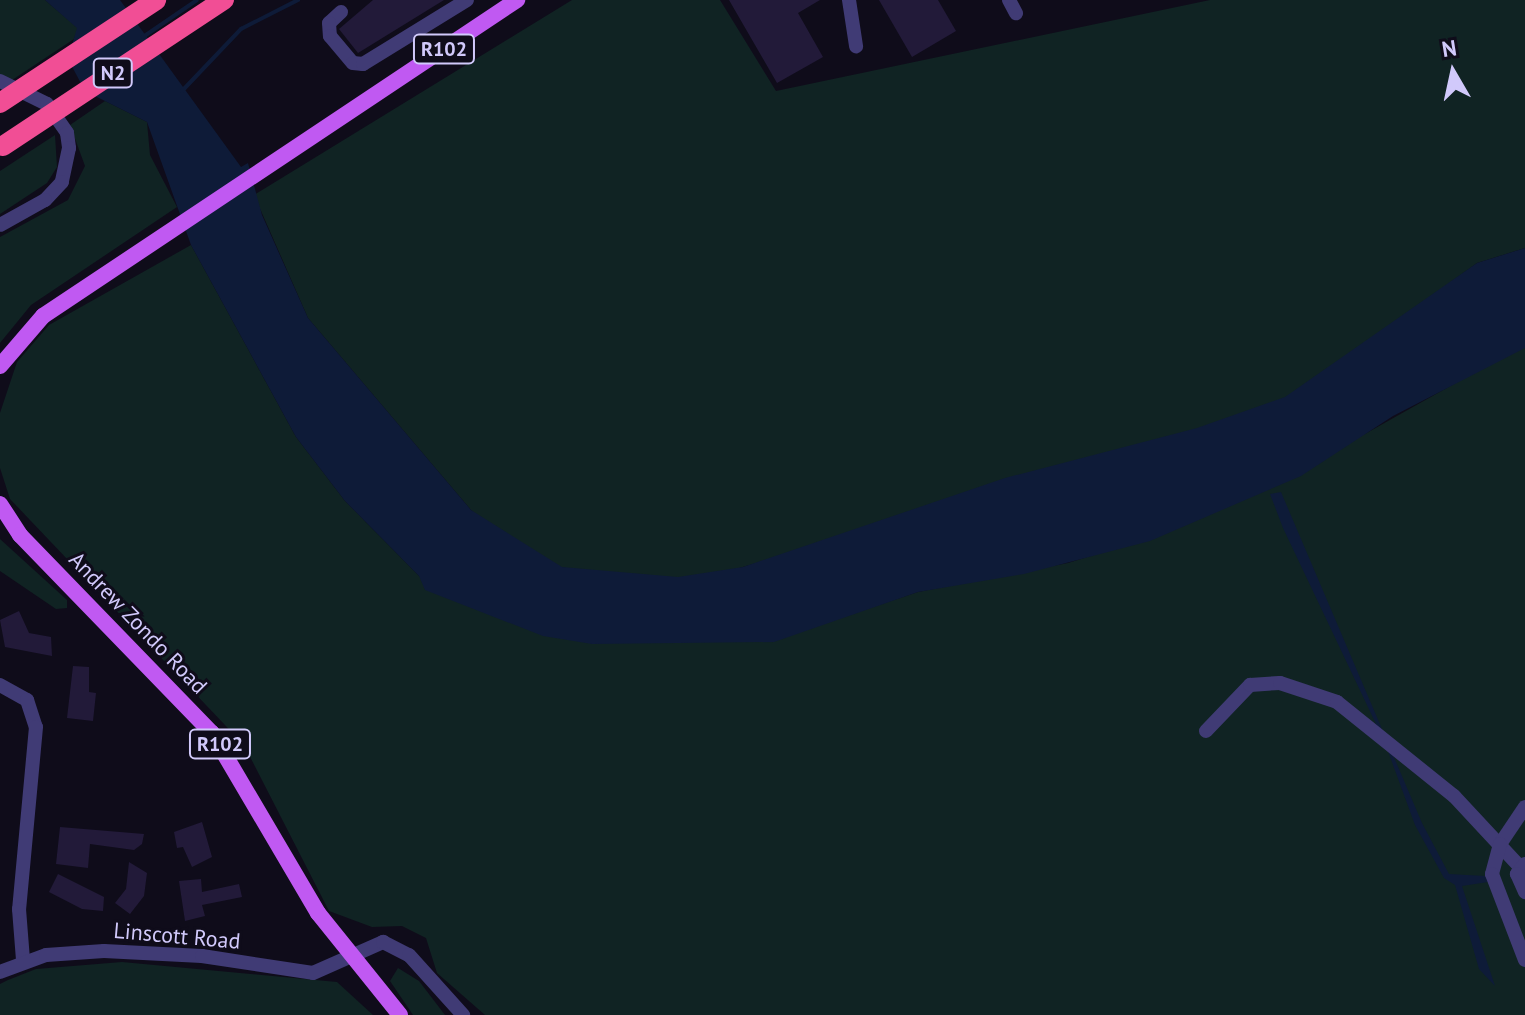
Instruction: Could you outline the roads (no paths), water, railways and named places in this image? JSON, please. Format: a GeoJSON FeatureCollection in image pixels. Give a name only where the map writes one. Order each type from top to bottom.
{"type":"FeatureCollection","features":[{"type":"Feature","properties":{"kind":"highway","name":"N2"},"geometry":{"type":"LineString","coordinates":[[0,103],[156,0]]}},
{"type":"Feature","properties":{"kind":"highway","name":"N2"},"geometry":{"type":"LineString","coordinates":[[3,146],[224,0]]}},
{"type":"Feature","properties":{"kind":"main road","name":"R102"},"geometry":{"type":"LineString","coordinates":[[0,366],[43,316],[517,0]]}},
{"type":"Feature","properties":{"kind":"main road","name":"Andrew Zondo Road"},"geometry":{"type":"LineString","coordinates":[[0,504],[20,535],[212,733],[296,880],[349,956],[400,1015]]}},
{"type":"Feature","properties":{"kind":"main road"},"geometry":{"type":"LineString","coordinates":[[0,523],[20,535]]}},
{"type":"Feature","properties":{"kind":"street"},"geometry":{"type":"LineString","coordinates":[[341,12],[329,23],[330,36],[353,63],[363,64],[467,0]]}},
{"type":"Feature","properties":{"kind":"street"},"geometry":{"type":"LineString","coordinates":[[849,0],[856,46]]}},
{"type":"Feature","properties":{"kind":"street"},"geometry":{"type":"LineString","coordinates":[[0,81],[47,104],[69,148],[62,182],[45,200],[0,225]]}},
{"type":"Feature","properties":{"kind":"street"},"geometry":{"type":"LineString","coordinates":[[1206,731],[1250,685],[1280,683],[1320,695],[1370,724],[1500,844],[1522,866],[1525,892]]}},
{"type":"Feature","properties":{"kind":"street"},"geometry":{"type":"LineString","coordinates":[[0,685],[27,700],[36,727],[19,909],[23,960]]}},
{"type":"Feature","properties":{"kind":"street"},"geometry":{"type":"LineString","coordinates":[[1525,807],[1500,844],[1492,874],[1525,960]]}},
{"type":"Feature","properties":{"kind":"street","name":"Linscott Road"},"geometry":{"type":"LineString","coordinates":[[0,972],[23,960],[157,953],[313,973],[367,944],[397,945],[463,1015]]}},
{"type":"Feature","properties":{"kind":"water"},"geometry":{"type":"Polygon","coordinates":[[[45,0],[120,0],[241,167],[248,163],[262,215],[308,318],[471,510],[562,567],[678,577],[743,567],[1005,478],[1197,428],[1285,397],[1477,263],[1525,248],[1525,348],[1393,416],[1301,476],[1150,541],[1024,574],[918,592],[774,642],[592,644],[543,636],[425,590],[419,576],[345,501],[296,437],[191,245],[147,122],[85,91],[68,59],[77,28],[45,0]]]}},
{"type":"Feature","properties":{"kind":"water"},"geometry":{"type":"Polygon","coordinates":[[[1281,492],[1422,823],[1449,874],[1485,876],[1488,882],[1462,886],[1495,986],[1479,969],[1455,885],[1444,878],[1415,825],[1385,743],[1283,528],[1270,494],[1281,492]]]}},
{"type":"Feature","properties":{"kind":"waterway"},"geometry":{"type":"LineString","coordinates":[[143,37],[197,0]]}},
{"type":"Feature","properties":{"kind":"waterway"},"geometry":{"type":"LineString","coordinates":[[182,91],[241,29],[298,0]]}}]}
